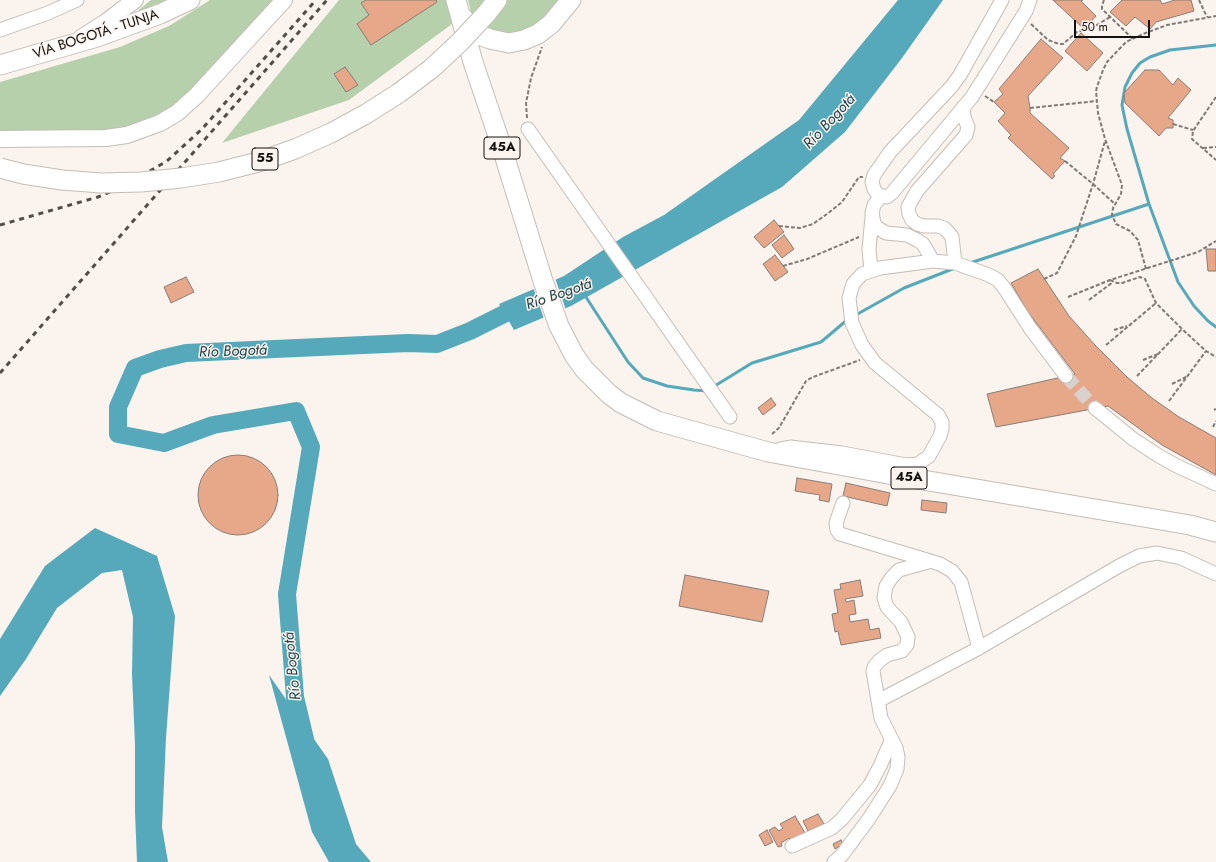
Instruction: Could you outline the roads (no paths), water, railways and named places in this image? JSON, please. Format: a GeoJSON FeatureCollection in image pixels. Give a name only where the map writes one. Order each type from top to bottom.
{"type":"FeatureCollection","features":[{"type":"Feature","properties":{"kind":"highway","name":"VÍA BOGOTÁ - TUNJA"},"geometry":{"type":"LineString","coordinates":[[0,65],[97,37],[160,14],[190,0]]}},
{"type":"Feature","properties":{"kind":"highway"},"geometry":{"type":"LineString","coordinates":[[458,7],[469,25],[482,36],[509,43],[524,40],[538,34],[551,24],[571,0]]}},
{"type":"Feature","properties":{"kind":"highway","name":"45A"},"geometry":{"type":"LineString","coordinates":[[458,7],[473,62],[501,145],[543,281],[559,326],[574,355],[584,369],[609,394],[621,403],[657,421],[768,452],[845,467],[1190,525],[1216,532]]}},
{"type":"Feature","properties":{"kind":"highway","name":"55"},"geometry":{"type":"LineString","coordinates":[[0,168],[23,174],[62,180],[141,182],[220,172],[258,162],[295,149],[331,133],[393,97],[431,69],[460,42],[492,7]]}},
{"type":"Feature","properties":{"kind":"main road"},"geometry":{"type":"LineString","coordinates":[[68,46],[106,22],[135,0]]}},
{"type":"Feature","properties":{"kind":"main road"},"geometry":{"type":"LineString","coordinates":[[239,49],[278,0]]}},
{"type":"Feature","properties":{"kind":"main road"},"geometry":{"type":"LineString","coordinates":[[0,140],[106,138],[127,135],[160,123],[177,113],[188,104],[284,0]]}},
{"type":"Feature","properties":{"kind":"street"},"geometry":{"type":"LineString","coordinates":[[0,30],[48,13],[77,0]]}},
{"type":"Feature","properties":{"kind":"street"},"geometry":{"type":"LineString","coordinates":[[1002,0],[960,75],[952,86],[890,152],[874,175],[872,182],[878,195],[886,196],[892,193],[977,90],[1023,16],[1030,1]]}},
{"type":"Feature","properties":{"kind":"street"},"geometry":{"type":"LineString","coordinates":[[957,264],[952,237],[948,232],[944,228],[938,226],[924,226],[917,224],[912,220],[908,207],[917,192],[966,135],[968,127],[964,117],[963,107]]}},
{"type":"Feature","properties":{"kind":"street"},"geometry":{"type":"LineString","coordinates":[[528,129],[730,417]]}},
{"type":"Feature","properties":{"kind":"street"},"geometry":{"type":"LineString","coordinates":[[871,271],[870,231],[874,205],[881,196]]}},
{"type":"Feature","properties":{"kind":"street"},"geometry":{"type":"LineString","coordinates":[[872,217],[876,227],[886,233],[907,235],[923,244],[933,261]]}},
{"type":"Feature","properties":{"kind":"street"},"geometry":{"type":"LineString","coordinates":[[768,452],[790,447],[842,453],[906,465],[918,464],[930,456],[942,429],[942,422],[938,415],[884,372],[870,357],[862,345],[852,323],[849,298],[853,284],[862,274],[880,268],[933,261],[957,264],[980,270],[998,280],[1030,328],[1066,376]]}},
{"type":"Feature","properties":{"kind":"street"},"geometry":{"type":"LineString","coordinates":[[1095,408],[1134,439],[1159,456],[1216,484]]}},
{"type":"Feature","properties":{"kind":"street"},"geometry":{"type":"LineString","coordinates":[[843,503],[836,523],[837,530],[840,534],[928,562],[940,564],[952,571],[961,582],[979,648]]}},
{"type":"Feature","properties":{"kind":"street"},"geometry":{"type":"LineString","coordinates":[[878,701],[979,648],[1119,566],[1139,556],[1157,554],[1181,558],[1216,574]]}},
{"type":"Feature","properties":{"kind":"street"},"geometry":{"type":"LineString","coordinates":[[834,862],[842,855],[868,820],[890,786],[897,769],[898,757],[896,748],[881,718],[873,671],[874,667],[879,661],[887,655],[902,651],[907,645],[908,637],[901,622],[887,607],[884,598],[886,586],[899,570],[928,562]]}},
{"type":"Feature","properties":{"kind":"street"},"geometry":{"type":"LineString","coordinates":[[792,846],[832,828],[842,819],[870,785],[891,740]]}},
{"type":"Feature","properties":{"kind":"water"},"geometry":{"type":"Polygon","coordinates":[[[898,0],[943,0],[902,58],[845,132],[782,187],[571,306],[514,330],[499,304],[564,276],[623,237],[664,215],[799,120],[898,0]]]}},
{"type":"Feature","properties":{"kind":"water"},"geometry":{"type":"Polygon","coordinates":[[[95,528],[157,556],[175,616],[166,738],[162,827],[168,862],[137,862],[132,674],[133,617],[122,570],[102,573],[57,608],[26,659],[0,696],[0,639],[45,566],[95,528]]]}},
{"type":"Feature","properties":{"kind":"water"},"geometry":{"type":"Polygon","coordinates":[[[269,675],[328,759],[356,844],[371,862],[329,862],[312,832],[269,675]]]}},
{"type":"Feature","properties":{"kind":"waterway"},"geometry":{"type":"LineString","coordinates":[[1216,45],[1170,50],[1150,57],[1140,63],[1132,73],[1125,87],[1122,105],[1127,129],[1149,204],[1178,282],[1194,306],[1216,327]]}},
{"type":"Feature","properties":{"kind":"waterway"},"geometry":{"type":"LineString","coordinates":[[970,263],[1149,204]]}},
{"type":"Feature","properties":{"kind":"waterway"},"geometry":{"type":"LineString","coordinates":[[854,316],[904,288],[955,268]]}},
{"type":"Feature","properties":{"kind":"waterway"},"geometry":{"type":"LineString","coordinates":[[584,294],[628,362],[643,378],[667,386],[707,391]]}},
{"type":"Feature","properties":{"kind":"waterway","name":"Río Bogotá"},"geometry":{"type":"LineString","coordinates":[[306,743],[295,697],[287,594],[311,447],[296,411],[213,425],[164,443],[118,434],[118,407],[135,368],[160,359],[186,353],[408,343],[437,344],[470,331],[510,311],[527,306]]}},
{"type":"Feature","properties":{"kind":"waterway"},"geometry":{"type":"LineString","coordinates":[[713,387],[752,363],[821,342],[847,320]]}},
{"type":"Feature","properties":{"kind":"tunnel"},"geometry":{"type":"LineString","coordinates":[[1066,376],[1095,408]]}},
{"type":"Feature","properties":{"kind":"railway"},"geometry":{"type":"LineString","coordinates":[[0,225],[98,197],[124,186],[167,161],[202,129],[316,0]]}},
{"type":"Feature","properties":{"kind":"railway"},"geometry":{"type":"LineString","coordinates":[[0,373],[327,0]]}}]}
